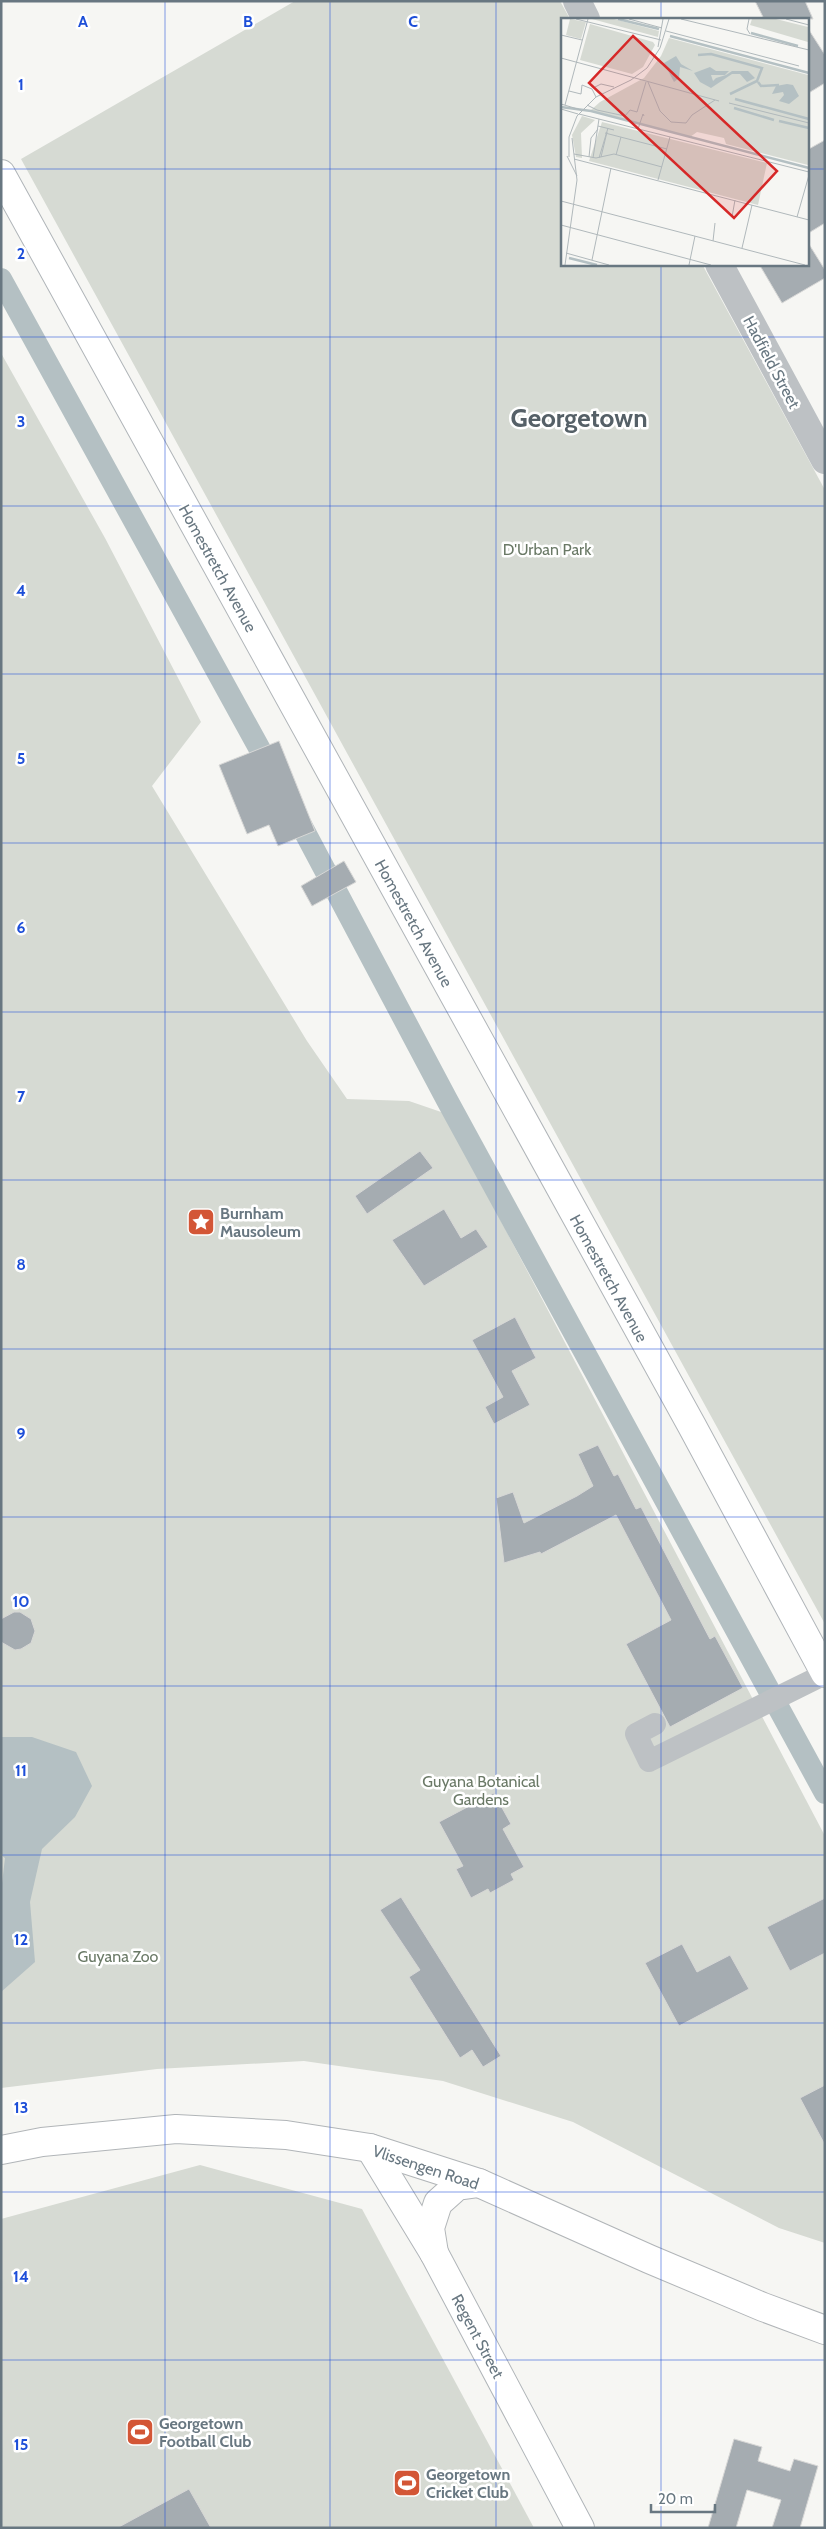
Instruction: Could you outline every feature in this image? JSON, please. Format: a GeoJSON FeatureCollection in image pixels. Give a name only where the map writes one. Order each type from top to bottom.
{"type":"FeatureCollection","features":[{"type":"Feature","properties":{"kind":"main road","name":"Homestretch Avenue"},"geometry":{"type":"LineString","coordinates":[[1,174],[692,1426],[825,1674]]}},
{"type":"Feature","properties":{"kind":"main road","name":"Vlissengen Road"},"geometry":{"type":"LineString","coordinates":[[1,2150],[42,2142],[176,2129],[286,2135],[370,2148],[479,2183],[649,2259],[763,2307],[825,2330]]}},
{"type":"Feature","properties":{"kind":"main road","name":"Regent Street"},"geometry":{"type":"LineString","coordinates":[[370,2148],[434,2253],[580,2528]]}},
{"type":"Feature","properties":{"kind":"main road"},"geometry":{"type":"LineString","coordinates":[[434,2253],[430,2228],[438,2203],[457,2186],[479,2183]]}},
{"type":"Feature","properties":{"kind":"street"},"geometry":{"type":"LineString","coordinates":[[577,1],[586,18]]}},
{"type":"Feature","properties":{"kind":"street","name":"Hadfield Street"},"geometry":{"type":"LineString","coordinates":[[720,265],[825,460]]}},
{"type":"Feature","properties":{"kind":"street"},"geometry":{"type":"LineString","coordinates":[[655,1724],[636,1734],[649,1761],[825,1674]]}},
{"type":"Feature","properties":{"kind":"green space","name":"D'Urban Park"},"geometry":{"type":"Polygon","coordinates":[[[295,1],[560,1],[569,18],[561,18],[561,265],[703,265],[825,490],[825,1624],[21,159],[295,1]]]}},
{"type":"Feature","properties":{"kind":"green space","name":"Guyana Botanical Gardens"},"geometry":{"type":"Polygon","coordinates":[[[1,353],[105,538],[201,722],[152,786],[307,1041],[347,1099],[409,1101],[444,1113],[825,1836],[825,2243],[779,2228],[573,2122],[443,2081],[304,2061],[157,2069],[1,2088],[1,353]]]}},
{"type":"Feature","properties":{"kind":"green space","name":"Georgetown Football Club"},"geometry":{"type":"Polygon","coordinates":[[[200,2165],[362,2209],[534,2528],[1,2528],[1,2219],[200,2165]]]}},
{"type":"Feature","properties":{"kind":"shaded area"},"geometry":{"type":"Polygon","coordinates":[[[1,1737],[32,1737],[76,1752],[92,1786],[75,1817],[42,1849],[30,1902],[35,1962],[1,1992],[1,1892],[5,1858],[1,1855],[1,1737]]]}},
{"type":"Feature","properties":{"kind":"building"},"geometry":{"type":"Polygon","coordinates":[[[755,1],[805,1],[813,19],[808,18],[764,18],[755,1]]]}},
{"type":"Feature","properties":{"kind":"building"},"geometry":{"type":"Polygon","coordinates":[[[808,29],[825,55],[825,83],[808,93],[808,29]]]}},
{"type":"Feature","properties":{"kind":"building"},"geometry":{"type":"Polygon","coordinates":[[[825,140],[825,223],[808,233],[808,149],[825,140]]]}},
{"type":"Feature","properties":{"kind":"building"},"geometry":{"type":"Polygon","coordinates":[[[808,243],[825,270],[825,278],[782,303],[760,265],[808,265],[808,243]]]}},
{"type":"Feature","properties":{"kind":"building"},"geometry":{"type":"Polygon","coordinates":[[[279,741],[315,831],[278,846],[269,825],[247,834],[219,765],[279,741]]]}},
{"type":"Feature","properties":{"kind":"building"},"geometry":{"type":"Polygon","coordinates":[[[344,861],[356,882],[312,906],[301,886],[344,861]]]}},
{"type":"Feature","properties":{"kind":"building"},"geometry":{"type":"Polygon","coordinates":[[[420,1151],[433,1168],[367,1214],[355,1196],[420,1151]]]}},
{"type":"Feature","properties":{"kind":"building"},"geometry":{"type":"Polygon","coordinates":[[[444,1209],[461,1238],[476,1229],[488,1247],[424,1286],[392,1240],[444,1209]]]}},
{"type":"Feature","properties":{"kind":"building"},"geometry":{"type":"Polygon","coordinates":[[[515,1317],[536,1358],[512,1371],[530,1405],[494,1424],[485,1407],[503,1397],[472,1340],[515,1317]]]}},
{"type":"Feature","properties":{"kind":"building"},"geometry":{"type":"Polygon","coordinates":[[[598,1445],[614,1476],[618,1474],[636,1509],[641,1507],[710,1639],[715,1636],[743,1688],[670,1727],[626,1644],[671,1620],[616,1515],[541,1554],[540,1552],[504,1563],[496,1498],[513,1492],[524,1523],[577,1496],[593,1486],[578,1454],[598,1445]]]}},
{"type":"Feature","properties":{"kind":"building"},"geometry":{"type":"Polygon","coordinates":[[[14,1612],[20,1612],[31,1619],[35,1631],[31,1643],[15,1650],[1,1642],[1,1619],[14,1612]]]}},
{"type":"Feature","properties":{"kind":"building"},"geometry":{"type":"Polygon","coordinates":[[[494,1793],[511,1824],[503,1829],[524,1867],[511,1874],[514,1880],[490,1893],[488,1889],[471,1898],[456,1869],[463,1866],[439,1822],[494,1793]]]}},
{"type":"Feature","properties":{"kind":"building"},"geometry":{"type":"Polygon","coordinates":[[[401,1897],[501,2056],[483,2067],[472,2050],[460,2058],[409,1977],[420,1970],[380,1910],[401,1897]]]}},
{"type":"Feature","properties":{"kind":"building"},"geometry":{"type":"Polygon","coordinates":[[[825,1898],[825,1953],[790,1971],[767,1927],[825,1898]]]}},
{"type":"Feature","properties":{"kind":"building"},"geometry":{"type":"Polygon","coordinates":[[[682,1944],[697,1972],[730,1955],[749,1989],[679,2026],[645,1963],[682,1944]]]}},
{"type":"Feature","properties":{"kind":"building"},"geometry":{"type":"Polygon","coordinates":[[[825,2085],[825,2145],[800,2098],[825,2085]]]}},
{"type":"Feature","properties":{"kind":"building"},"geometry":{"type":"Polygon","coordinates":[[[734,2439],[762,2447],[758,2461],[790,2471],[794,2459],[818,2466],[800,2528],[772,2528],[781,2500],[747,2490],[736,2528],[708,2528],[734,2439]]]}},
{"type":"Feature","properties":{"kind":"building"},"geometry":{"type":"Polygon","coordinates":[[[189,2489],[211,2528],[117,2528],[189,2489]]]}},
{"type":"Feature","properties":{"kind":"waterway"},"geometry":{"type":"LineString","coordinates":[[1,279],[274,775]]}},
{"type":"Feature","properties":{"kind":"waterway"},"geometry":{"type":"LineString","coordinates":[[292,808],[447,1100],[825,1793]]}},
{"type":"Feature","properties":{"kind":"place","name":"Burnham Mausoleum"},"geometry":{"type":"Point","coordinates":[201,1222]}},
{"type":"Feature","properties":{"kind":"place","name":"Georgetown Football Club"},"geometry":{"type":"Point","coordinates":[140,2432]}},
{"type":"Feature","properties":{"kind":"place","name":"Georgetown Cricket Club"},"geometry":{"type":"Point","coordinates":[407,2483]}},
{"type":"Feature","properties":{"kind":"district","name":"Georgetown"},"geometry":{"type":"Point","coordinates":[579,418]}},
{"type":"Feature","properties":{"kind":"park label","name":"Guyana Zoo"},"geometry":{"type":"Point","coordinates":[118,1956]}}]}
